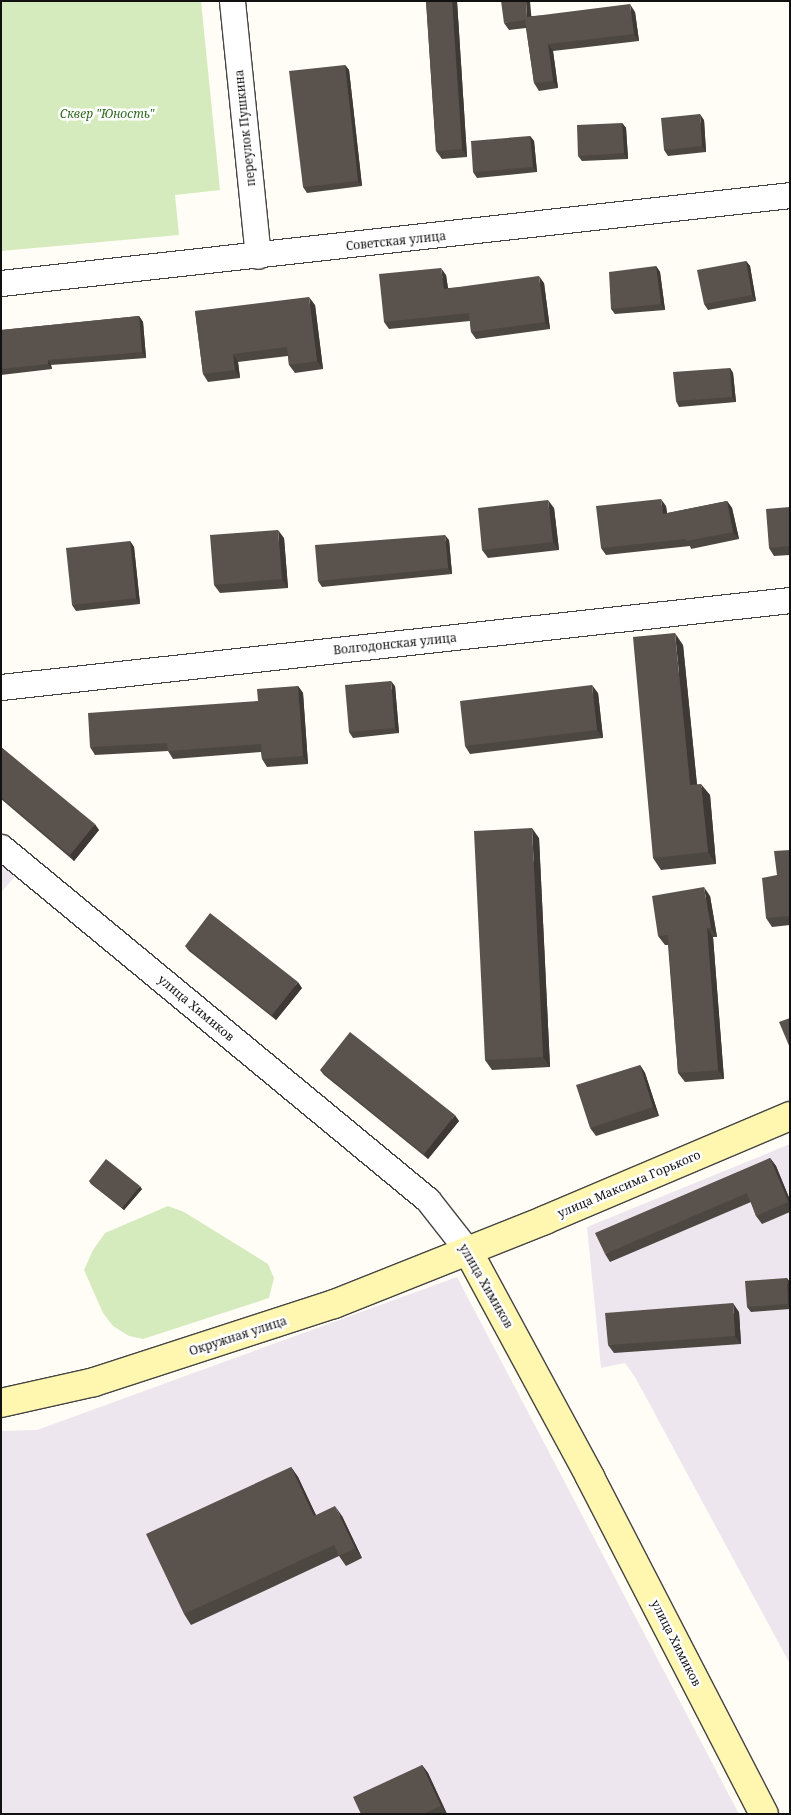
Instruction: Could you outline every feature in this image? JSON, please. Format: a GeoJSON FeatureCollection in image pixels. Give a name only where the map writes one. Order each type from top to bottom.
{"type":"FeatureCollection","features":[{"type":"Feature","properties":{"kind":"main road","name":"улица Максима Горького"},"geometry":{"type":"LineString","coordinates":[[468,1251],[790,1116]]}},
{"type":"Feature","properties":{"kind":"main road","name":"Окружная улица"},"geometry":{"type":"LineString","coordinates":[[1,1403],[94,1382],[258,1330],[468,1251]]}},
{"type":"Feature","properties":{"kind":"main road","name":"улица Химиков"},"geometry":{"type":"LineString","coordinates":[[468,1251],[594,1486],[764,1814]]}},
{"type":"Feature","properties":{"kind":"street","name":"переулок Пушкина"},"geometry":{"type":"LineString","coordinates":[[232,1],[258,256]]}},
{"type":"Feature","properties":{"kind":"street","name":"Советская улица"},"geometry":{"type":"LineString","coordinates":[[1,283],[258,256],[790,195]]}},
{"type":"Feature","properties":{"kind":"street","name":"Волгодонская улица"},"geometry":{"type":"LineString","coordinates":[[1,687],[790,600]]}},
{"type":"Feature","properties":{"kind":"street","name":"улица Химиков"},"geometry":{"type":"LineString","coordinates":[[1,847],[428,1200],[468,1251]]}},
{"type":"Feature","properties":{"kind":"shaded area"},"geometry":{"type":"Polygon","coordinates":[[[1,857],[19,872],[1,892],[1,857]]]}},
{"type":"Feature","properties":{"kind":"shaded area"},"geometry":{"type":"Polygon","coordinates":[[[790,1144],[790,1664],[635,1377],[625,1363],[601,1368],[587,1227],[790,1144]]]}},
{"type":"Feature","properties":{"kind":"shaded area"},"geometry":{"type":"Polygon","coordinates":[[[457,1277],[739,1814],[1,1814],[1,1431],[37,1430],[457,1277]]]}},
{"type":"Feature","properties":{"kind":"green space","name":"Сквер \"Юность\""},"geometry":{"type":"Polygon","coordinates":[[[1,1],[201,1],[220,190],[175,195],[179,235],[1,251],[1,1]]]}},
{"type":"Feature","properties":{"kind":"green space"},"geometry":{"type":"Polygon","coordinates":[[[168,1206],[184,1212],[268,1264],[274,1278],[269,1298],[143,1339],[129,1336],[113,1326],[103,1313],[84,1270],[93,1250],[105,1233],[168,1206]]]}},
{"type":"Feature","properties":{"kind":"building"},"geometry":{"type":"Polygon","coordinates":[[[426,1],[452,1],[462,149],[436,151],[426,1]]]}},
{"type":"Feature","properties":{"kind":"building"},"geometry":{"type":"Polygon","coordinates":[[[501,1],[526,1],[527,17],[630,4],[634,34],[548,44],[553,81],[534,83],[525,20],[504,23],[501,1]]]}},
{"type":"Feature","properties":{"kind":"building"},"geometry":{"type":"Polygon","coordinates":[[[345,65],[358,181],[303,187],[289,71],[345,65]]]}},
{"type":"Feature","properties":{"kind":"building"},"geometry":{"type":"Polygon","coordinates":[[[700,114],[702,146],[664,150],[661,118],[700,114]]]}},
{"type":"Feature","properties":{"kind":"building"},"geometry":{"type":"Polygon","coordinates":[[[622,123],[624,153],[578,156],[577,125],[622,123]]]}},
{"type":"Feature","properties":{"kind":"building"},"geometry":{"type":"Polygon","coordinates":[[[530,136],[533,167],[473,172],[471,141],[530,136]]]}},
{"type":"Feature","properties":{"kind":"building"},"geometry":{"type":"Polygon","coordinates":[[[746,261],[752,295],[704,304],[697,270],[746,261]]]}},
{"type":"Feature","properties":{"kind":"building"},"geometry":{"type":"Polygon","coordinates":[[[656,266],[661,304],[611,309],[609,272],[656,266]]]}},
{"type":"Feature","properties":{"kind":"building"},"geometry":{"type":"Polygon","coordinates":[[[441,268],[444,289],[539,276],[545,322],[471,332],[469,313],[384,322],[379,274],[441,268]]]}},
{"type":"Feature","properties":{"kind":"building"},"geometry":{"type":"Polygon","coordinates":[[[309,297],[317,361],[289,365],[287,347],[233,354],[235,370],[203,374],[195,311],[309,297]]]}},
{"type":"Feature","properties":{"kind":"building"},"geometry":{"type":"Polygon","coordinates":[[[139,316],[142,352],[48,360],[48,364],[1,369],[1,330],[139,316]]]}},
{"type":"Feature","properties":{"kind":"building"},"geometry":{"type":"Polygon","coordinates":[[[730,368],[732,397],[676,401],[673,372],[730,368]]]}},
{"type":"Feature","properties":{"kind":"building"},"geometry":{"type":"Polygon","coordinates":[[[661,499],[663,514],[727,501],[733,532],[686,541],[686,539],[601,548],[596,506],[661,499]]]}},
{"type":"Feature","properties":{"kind":"building"},"geometry":{"type":"Polygon","coordinates":[[[548,500],[553,542],[482,550],[478,508],[548,500]]]}},
{"type":"Feature","properties":{"kind":"building"},"geometry":{"type":"Polygon","coordinates":[[[790,507],[790,546],[769,548],[766,509],[790,507]]]}},
{"type":"Feature","properties":{"kind":"building"},"geometry":{"type":"Polygon","coordinates":[[[278,530],[282,579],[214,585],[210,535],[278,530]]]}},
{"type":"Feature","properties":{"kind":"building"},"geometry":{"type":"Polygon","coordinates":[[[445,535],[448,568],[318,581],[315,545],[445,535]]]}},
{"type":"Feature","properties":{"kind":"building"},"geometry":{"type":"Polygon","coordinates":[[[130,541],[136,598],[72,605],[66,548],[130,541]]]}},
{"type":"Feature","properties":{"kind":"building"},"geometry":{"type":"Polygon","coordinates":[[[675,633],[690,785],[701,784],[708,852],[653,858],[633,637],[675,633]]]}},
{"type":"Feature","properties":{"kind":"building"},"geometry":{"type":"Polygon","coordinates":[[[391,681],[395,728],[349,732],[345,685],[391,681]]]}},
{"type":"Feature","properties":{"kind":"building"},"geometry":{"type":"Polygon","coordinates":[[[592,685],[597,730],[465,746],[460,701],[592,685]]]}},
{"type":"Feature","properties":{"kind":"building"},"geometry":{"type":"Polygon","coordinates":[[[298,686],[303,756],[262,759],[261,744],[168,751],[167,743],[90,747],[88,713],[258,701],[257,689],[298,686]]]}},
{"type":"Feature","properties":{"kind":"building"},"geometry":{"type":"Polygon","coordinates":[[[1,747],[95,824],[70,855],[1,797],[1,747]]]}},
{"type":"Feature","properties":{"kind":"building"},"geometry":{"type":"Polygon","coordinates":[[[532,828],[543,1057],[485,1060],[474,831],[532,828]]]}},
{"type":"Feature","properties":{"kind":"building"},"geometry":{"type":"Polygon","coordinates":[[[790,850],[790,916],[766,918],[762,878],[777,875],[774,851],[790,850]]]}},
{"type":"Feature","properties":{"kind":"building"},"geometry":{"type":"Polygon","coordinates":[[[704,887],[711,928],[707,928],[718,1070],[678,1073],[668,935],[658,936],[652,896],[704,887]]]}},
{"type":"Feature","properties":{"kind":"building"},"geometry":{"type":"Polygon","coordinates":[[[210,913],[298,982],[272,1015],[185,946],[210,913]]]}},
{"type":"Feature","properties":{"kind":"building"},"geometry":{"type":"Polygon","coordinates":[[[790,1018],[790,1048],[779,1022],[790,1018]]]}},
{"type":"Feature","properties":{"kind":"building"},"geometry":{"type":"Polygon","coordinates":[[[350,1032],[455,1115],[424,1154],[320,1070],[350,1032]]]}},
{"type":"Feature","properties":{"kind":"building"},"geometry":{"type":"Polygon","coordinates":[[[640,1065],[653,1107],[590,1128],[576,1085],[640,1065]]]}},
{"type":"Feature","properties":{"kind":"building"},"geometry":{"type":"Polygon","coordinates":[[[770,1158],[788,1202],[756,1216],[747,1193],[605,1254],[595,1233],[770,1158]]]}},
{"type":"Feature","properties":{"kind":"building"},"geometry":{"type":"Polygon","coordinates":[[[106,1159],[140,1186],[122,1208],[89,1181],[106,1159]]]}},
{"type":"Feature","properties":{"kind":"building"},"geometry":{"type":"Polygon","coordinates":[[[787,1278],[788,1304],[747,1307],[745,1281],[787,1278]]]}},
{"type":"Feature","properties":{"kind":"building"},"geometry":{"type":"Polygon","coordinates":[[[733,1303],[735,1336],[608,1345],[605,1313],[733,1303]]]}},
{"type":"Feature","properties":{"kind":"building"},"geometry":{"type":"Polygon","coordinates":[[[291,1467],[314,1516],[335,1506],[355,1548],[339,1556],[334,1545],[184,1614],[146,1534],[291,1467]]]}},
{"type":"Feature","properties":{"kind":"building"},"geometry":{"type":"Polygon","coordinates":[[[422,1765],[441,1806],[423,1814],[361,1814],[353,1797],[422,1765]]]}}]}
